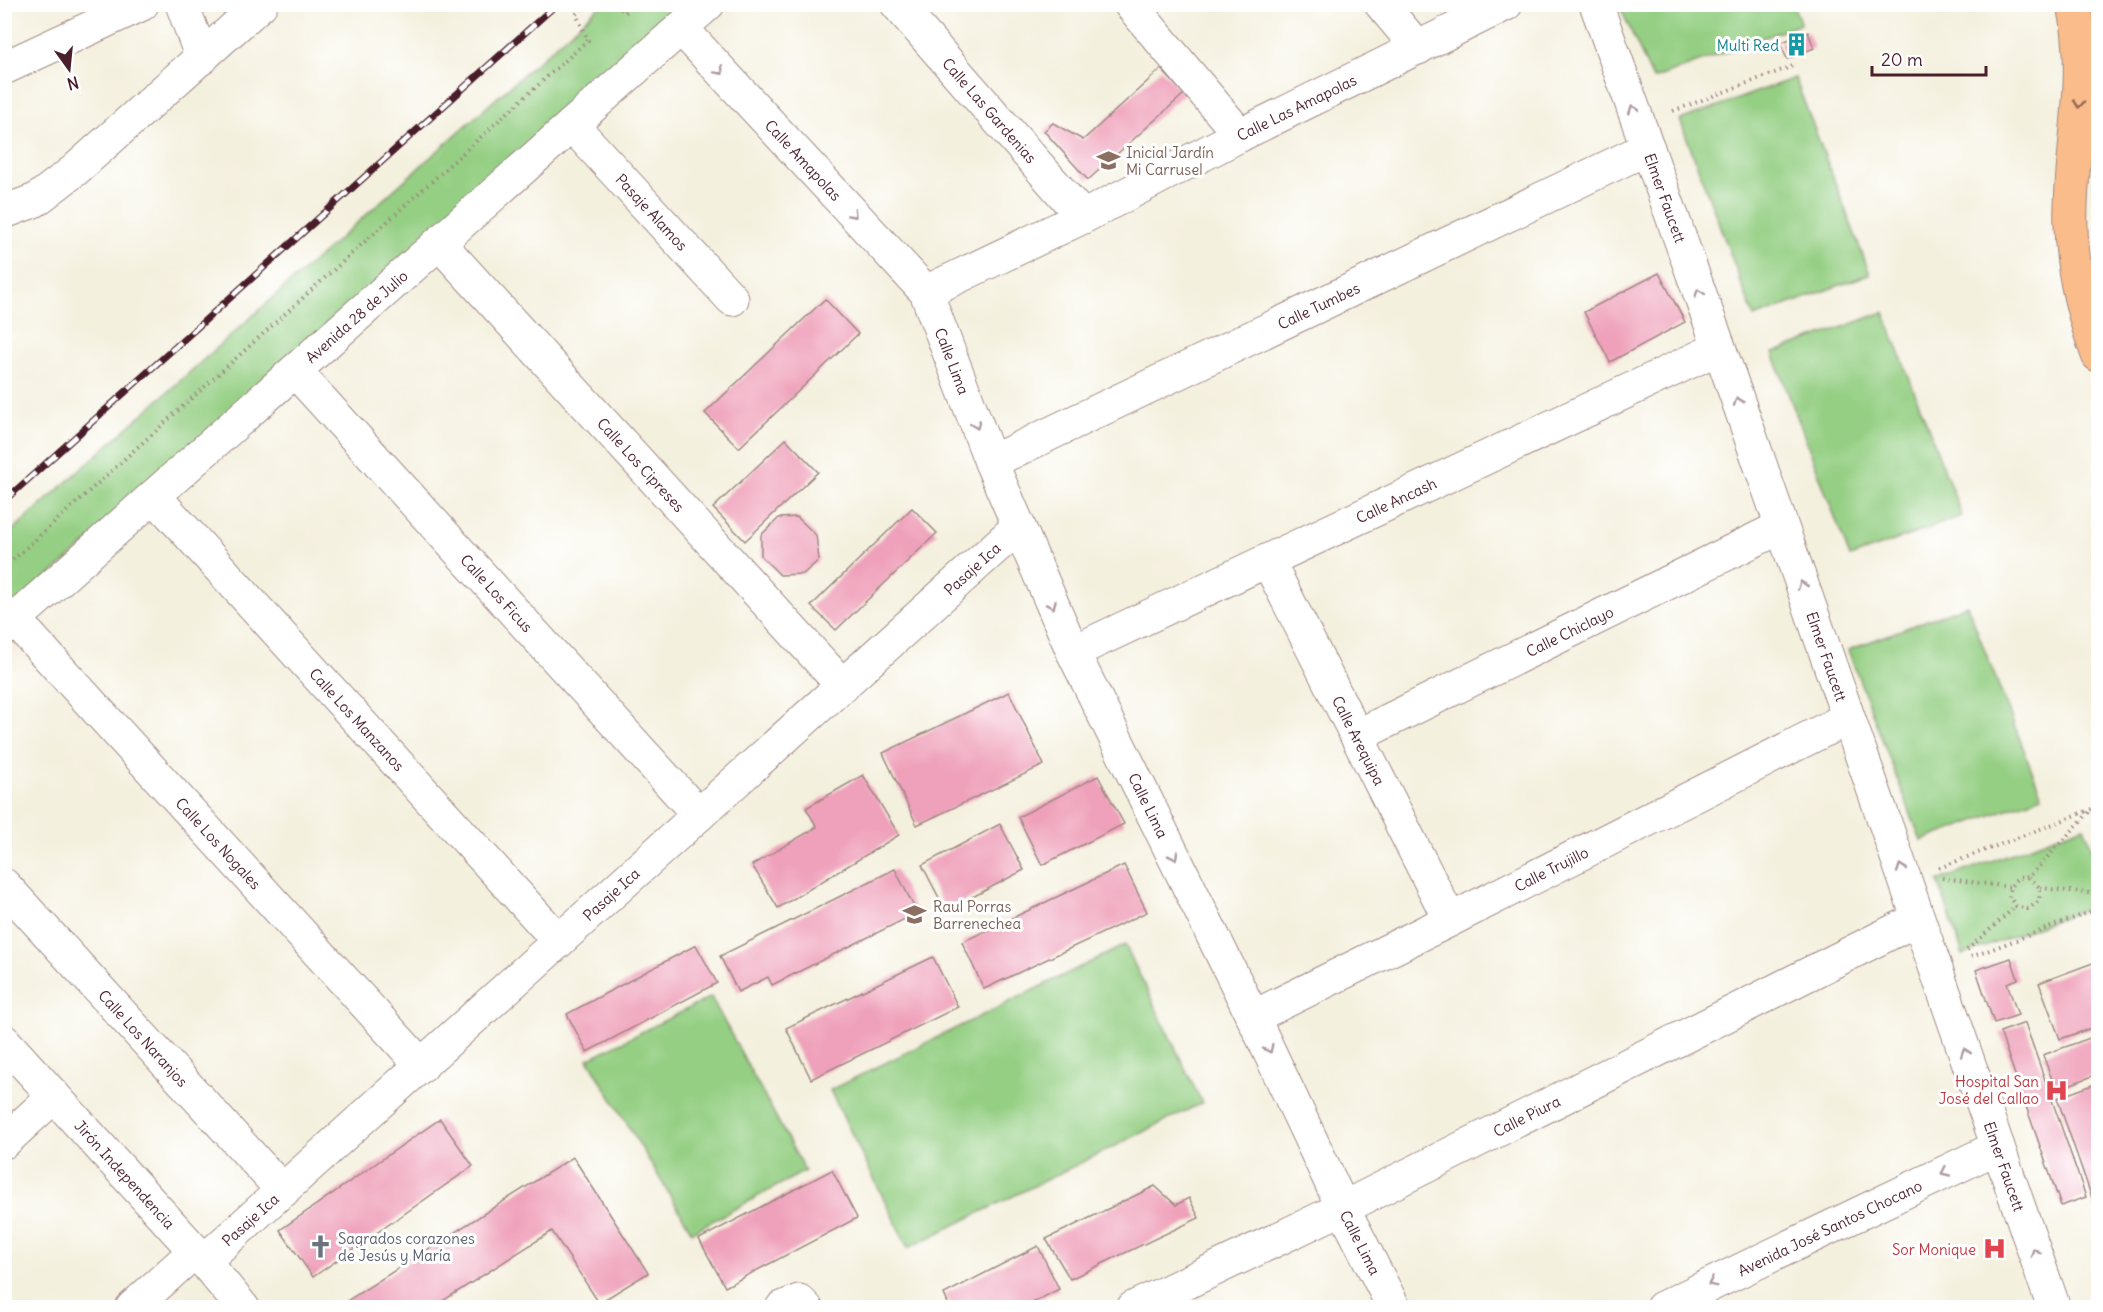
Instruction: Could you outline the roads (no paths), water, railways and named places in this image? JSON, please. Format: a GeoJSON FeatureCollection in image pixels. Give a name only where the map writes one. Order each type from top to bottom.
{"type":"FeatureCollection","features":[{"type":"Feature","properties":{"kind":"main road"},"geometry":{"type":"LineString","coordinates":[[2074,4],[2082,70],[2071,208],[2072,254],[2088,329],[2098,355]]}},
{"type":"Feature","properties":{"kind":"street"},"geometry":{"type":"LineString","coordinates":[[4,68],[142,4]]}},
{"type":"Feature","properties":{"kind":"street"},"geometry":{"type":"LineString","coordinates":[[182,4],[201,58]]}},
{"type":"Feature","properties":{"kind":"street"},"geometry":{"type":"LineString","coordinates":[[4,212],[36,200],[75,170],[261,4]]}},
{"type":"Feature","properties":{"kind":"street","name":"Avenida 28 de Julio"},"geometry":{"type":"LineString","coordinates":[[10,624],[708,4]]}},
{"type":"Feature","properties":{"kind":"street","name":"Calle Las Gardenias"},"geometry":{"type":"LineString","coordinates":[[897,4],[1083,217]]}},
{"type":"Feature","properties":{"kind":"street"},"geometry":{"type":"LineString","coordinates":[[1130,4],[1240,135]]}},
{"type":"Feature","properties":{"kind":"street"},"geometry":{"type":"LineString","coordinates":[[1381,4],[1418,48]]}},
{"type":"Feature","properties":{"kind":"street","name":"Calle Las Amapolas"},"geometry":{"type":"LineString","coordinates":[[926,292],[1083,217],[1240,135],[1506,4]]}},
{"type":"Feature","properties":{"kind":"street","name":"Elmer Faucett"},"geometry":{"type":"LineString","coordinates":[[1596,4],[1848,718],[1913,878],[1918,919],[1944,966],[1998,1147],[2054,1308]]}},
{"type":"Feature","properties":{"kind":"street","name":"Calle Amapolas"},"geometry":{"type":"LineString","coordinates":[[681,28],[926,292]]}},
{"type":"Feature","properties":{"kind":"street","name":"Pasaje Alamos"},"geometry":{"type":"LineString","coordinates":[[572,125],[732,299]]}},
{"type":"Feature","properties":{"kind":"street","name":"Calle Tumbes"},"geometry":{"type":"LineString","coordinates":[[991,462],[1643,136]]}},
{"type":"Feature","properties":{"kind":"street","name":"Calle Los Cipreses"},"geometry":{"type":"LineString","coordinates":[[439,243],[843,686]]}},
{"type":"Feature","properties":{"kind":"street","name":"Calle Lima"},"geometry":{"type":"LineString","coordinates":[[926,292],[991,462],[1073,652],[1253,1017],[1343,1208],[1394,1308]]}},
{"type":"Feature","properties":{"kind":"street","name":"Calle Ancash"},"geometry":{"type":"LineString","coordinates":[[1073,652],[1719,348]]}},
{"type":"Feature","properties":{"kind":"street","name":"Calle Los Ficus"},"geometry":{"type":"LineString","coordinates":[[295,372],[699,816]]}},
{"type":"Feature","properties":{"kind":"street","name":"Calle Los Manzanos"},"geometry":{"type":"LineString","coordinates":[[153,496],[560,941]]}},
{"type":"Feature","properties":{"kind":"street","name":"Pasaje Ica"},"geometry":{"type":"LineString","coordinates":[[132,1308],[283,1191],[1018,527]]}},
{"type":"Feature","properties":{"kind":"street","name":"Calle Chiclayo"},"geometry":{"type":"LineString","coordinates":[[1357,736],[1781,527]]}},
{"type":"Feature","properties":{"kind":"street","name":"Calle Arequipa"},"geometry":{"type":"LineString","coordinates":[[1268,561],[1450,920]]}},
{"type":"Feature","properties":{"kind":"street","name":"Calle Los Nogales"},"geometry":{"type":"LineString","coordinates":[[10,624],[422,1066]]}},
{"type":"Feature","properties":{"kind":"street","name":"Calle Trujillo"},"geometry":{"type":"LineString","coordinates":[[1253,1017],[1848,718]]}},
{"type":"Feature","properties":{"kind":"street","name":"Calle Los Naranjos"},"geometry":{"type":"LineString","coordinates":[[4,885],[283,1191]]}},
{"type":"Feature","properties":{"kind":"street","name":"Calle Piura"},"geometry":{"type":"LineString","coordinates":[[1133,1308],[1343,1208],[1918,919]]}},
{"type":"Feature","properties":{"kind":"street","name":"Jirón Independencia"},"geometry":{"type":"LineString","coordinates":[[4,1041],[200,1256],[243,1308]]}},
{"type":"Feature","properties":{"kind":"street"},"geometry":{"type":"LineString","coordinates":[[4,1142],[54,1096]]}},
{"type":"Feature","properties":{"kind":"street","name":"Avenida José Santos Chocano"},"geometry":{"type":"LineString","coordinates":[[1662,1308],[1998,1147]]}},
{"type":"Feature","properties":{"kind":"railway"},"geometry":{"type":"LineString","coordinates":[[4,501],[557,4]]}},
{"type":"Feature","properties":{"kind":"place","name":"Multi Red"},"geometry":{"type":"Point","coordinates":[1797,45]}},
{"type":"Feature","properties":{"kind":"place","name":"Inicial Jardín Mi Carrusel"},"geometry":{"type":"Point","coordinates":[1108,161]}},
{"type":"Feature","properties":{"kind":"place","name":"Raul Porras Barrenechea"},"geometry":{"type":"Point","coordinates":[915,915]}},
{"type":"Feature","properties":{"kind":"place","name":"Hospital San José del Callao"},"geometry":{"type":"Point","coordinates":[2057,1090]}},
{"type":"Feature","properties":{"kind":"place","name":"Sagrados corazones de Jesús y María"},"geometry":{"type":"Point","coordinates":[320,1247]}},
{"type":"Feature","properties":{"kind":"place","name":"Sor Monique"},"geometry":{"type":"Point","coordinates":[1994,1249]}}]}
